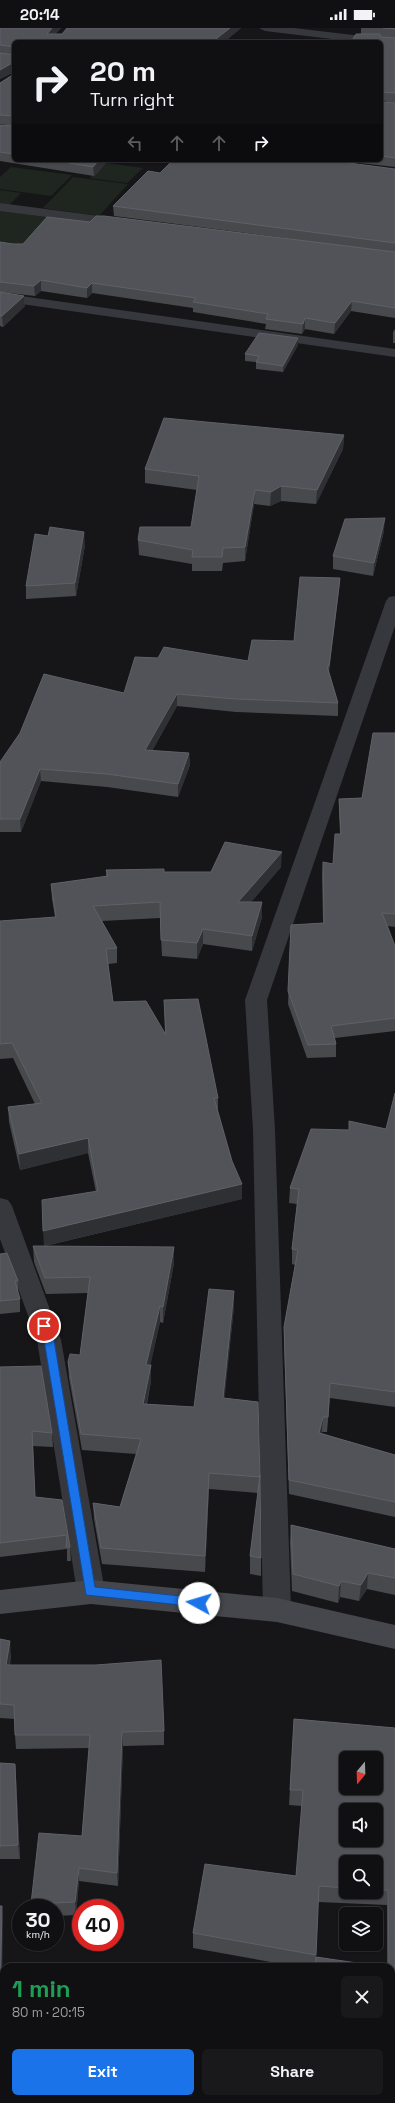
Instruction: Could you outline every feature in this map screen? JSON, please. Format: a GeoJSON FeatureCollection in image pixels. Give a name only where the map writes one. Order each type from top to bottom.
{"type":"FeatureCollection","features":[{"type":"Feature","properties":{"kind":"street"},"geometry":{"type":"LineString","coordinates":[[265,28],[369,40]]}},
{"type":"Feature","properties":{"kind":"street"},"geometry":{"type":"LineString","coordinates":[[383,42],[395,43]]}},
{"type":"Feature","properties":{"kind":"street"},"geometry":{"type":"LineString","coordinates":[[0,206],[134,225]]}},
{"type":"Feature","properties":{"kind":"street"},"geometry":{"type":"LineString","coordinates":[[0,297],[395,353]]}},
{"type":"Feature","properties":{"kind":"street"},"geometry":{"type":"LineString","coordinates":[[277,1610],[264,1130],[256,1000],[395,601]]}},
{"type":"Feature","properties":{"kind":"street"},"geometry":{"type":"LineString","coordinates":[[2,1217],[49,1340],[90,1592]]}},
{"type":"Feature","properties":{"kind":"street"},"geometry":{"type":"LineString","coordinates":[[0,1602],[90,1592],[277,1610],[395,1637]]}},
{"type":"Feature","properties":{"kind":"shaded area"},"geometry":{"type":"Polygon","coordinates":[[[107,163],[143,168],[127,183],[90,178],[107,163]]]}},
{"type":"Feature","properties":{"kind":"shaded area"},"geometry":{"type":"Polygon","coordinates":[[[11,167],[72,175],[51,196],[0,189],[0,177],[11,167]]]}},
{"type":"Feature","properties":{"kind":"shaded area"},"geometry":{"type":"Polygon","coordinates":[[[73,177],[128,184],[99,216],[43,208],[73,177]]]}},
{"type":"Feature","properties":{"kind":"shaded area"},"geometry":{"type":"Polygon","coordinates":[[[0,190],[21,193],[9,205],[0,203],[0,190]]]}},
{"type":"Feature","properties":{"kind":"shaded area"},"geometry":{"type":"Polygon","coordinates":[[[0,210],[51,218],[15,253],[0,251],[0,210]]]}},
{"type":"Feature","properties":{"kind":"building"},"geometry":{"type":"Polygon","coordinates":[[[0,28],[52,28],[47,34],[62,34],[67,28],[230,28],[215,40],[12,40],[12,47],[0,45],[0,28]]]}},
{"type":"Feature","properties":{"kind":"building"},"geometry":{"type":"Polygon","coordinates":[[[356,34],[380,34],[381,37],[395,38],[395,93],[383,92],[383,40],[352,40],[356,34]]]}},
{"type":"Feature","properties":{"kind":"building"},"geometry":{"type":"Polygon","coordinates":[[[0,53],[12,55],[12,63],[0,70],[0,53]]]}},
{"type":"Feature","properties":{"kind":"building"},"geometry":{"type":"Polygon","coordinates":[[[12,75],[12,116],[0,115],[0,83],[12,75]]]}},
{"type":"Feature","properties":{"kind":"building"},"geometry":{"type":"Polygon","coordinates":[[[383,102],[395,103],[395,158],[383,156],[383,102]]]}},
{"type":"Feature","properties":{"kind":"building"},"geometry":{"type":"Polygon","coordinates":[[[0,125],[12,126],[12,154],[0,152],[0,125]]]}},
{"type":"Feature","properties":{"kind":"building"},"geometry":{"type":"Polygon","coordinates":[[[64,162],[97,162],[93,167],[64,162]]]}},
{"type":"Feature","properties":{"kind":"building"},"geometry":{"type":"Polygon","coordinates":[[[171,162],[341,162],[395,169],[395,243],[113,206],[148,171],[160,173],[171,162]]]}},
{"type":"Feature","properties":{"kind":"building"},"geometry":{"type":"Polygon","coordinates":[[[96,216],[395,252],[395,308],[352,301],[335,323],[305,318],[303,324],[266,319],[268,314],[193,302],[196,298],[92,283],[87,288],[41,280],[34,286],[0,282],[0,242],[23,244],[47,217],[90,222],[96,216]]]}},
{"type":"Feature","properties":{"kind":"building"},"geometry":{"type":"Polygon","coordinates":[[[0,292],[24,296],[2,316],[0,316],[0,292]]]}},
{"type":"Feature","properties":{"kind":"building"},"geometry":{"type":"Polygon","coordinates":[[[259,333],[298,338],[283,366],[256,362],[259,356],[245,354],[259,333]]]}},
{"type":"Feature","properties":{"kind":"building"},"geometry":{"type":"Polygon","coordinates":[[[164,418],[344,435],[317,490],[281,486],[271,492],[255,490],[245,547],[223,548],[222,557],[192,557],[193,550],[138,540],[140,527],[191,527],[199,476],[145,469],[164,418]]]}},
{"type":"Feature","properties":{"kind":"building"},"geometry":{"type":"Polygon","coordinates":[[[385,518],[374,563],[333,556],[345,519],[385,518]]]}},
{"type":"Feature","properties":{"kind":"building"},"geometry":{"type":"Polygon","coordinates":[[[50,527],[84,532],[75,583],[26,586],[35,534],[48,536],[50,527]]]}},
{"type":"Feature","properties":{"kind":"building"},"geometry":{"type":"Polygon","coordinates":[[[300,577],[340,578],[329,666],[327,666],[338,703],[236,699],[177,694],[145,750],[189,753],[178,784],[107,774],[40,769],[20,819],[0,819],[0,762],[20,733],[44,674],[124,693],[135,657],[158,658],[164,647],[248,661],[252,640],[294,641],[300,577]]]}},
{"type":"Feature","properties":{"kind":"building"},"geometry":{"type":"Polygon","coordinates":[[[373,733],[395,733],[395,914],[382,913],[395,946],[395,1018],[331,1026],[336,1044],[308,1045],[288,991],[291,925],[324,923],[323,862],[333,864],[335,834],[341,834],[339,799],[362,798],[373,733]]]}},
{"type":"Feature","properties":{"kind":"building"},"geometry":{"type":"Polygon","coordinates":[[[225,842],[282,852],[238,902],[262,902],[252,936],[203,929],[197,943],[161,940],[160,902],[93,906],[117,948],[106,949],[113,1002],[146,1001],[166,1035],[164,1000],[198,999],[218,1098],[214,1098],[232,1161],[242,1184],[43,1231],[42,1200],[98,1191],[88,1138],[19,1154],[8,1107],[42,1103],[12,1043],[0,1044],[0,921],[56,917],[51,884],[108,876],[106,870],[164,869],[164,872],[211,872],[225,842]]]}},
{"type":"Feature","properties":{"kind":"building"},"geometry":{"type":"Polygon","coordinates":[[[395,1093],[395,1392],[330,1383],[328,1417],[323,1417],[319,1433],[395,1455],[395,1502],[289,1480],[284,1327],[298,1250],[292,1249],[299,1189],[290,1188],[311,1129],[349,1130],[349,1121],[386,1129],[395,1093]]]}},
{"type":"Feature","properties":{"kind":"building"},"geometry":{"type":"Polygon","coordinates":[[[33,1246],[174,1247],[163,1307],[160,1306],[146,1365],[151,1365],[143,1404],[194,1407],[209,1289],[234,1291],[223,1398],[258,1402],[260,1477],[209,1473],[205,1556],[101,1548],[93,1503],[120,1507],[141,1439],[81,1434],[68,1362],[70,1354],[80,1355],[90,1277],[45,1278],[33,1246]]]}},
{"type":"Feature","properties":{"kind":"building"},"geometry":{"type":"Polygon","coordinates":[[[7,1253],[18,1281],[15,1281],[20,1299],[0,1301],[0,1254],[7,1253]]]}},
{"type":"Feature","properties":{"kind":"building"},"geometry":{"type":"Polygon","coordinates":[[[41,1366],[52,1433],[32,1431],[35,1497],[62,1500],[70,1547],[66,1547],[67,1535],[0,1543],[0,1367],[41,1366]]]}},
{"type":"Feature","properties":{"kind":"building"},"geometry":{"type":"Polygon","coordinates":[[[260,1475],[261,1558],[250,1556],[260,1475]]]}},
{"type":"Feature","properties":{"kind":"building"},"geometry":{"type":"Polygon","coordinates":[[[291,1525],[395,1549],[395,1578],[368,1573],[361,1585],[341,1581],[339,1586],[293,1574],[291,1525]]]}},
{"type":"Feature","properties":{"kind":"building"},"geometry":{"type":"Polygon","coordinates":[[[0,1639],[10,1641],[6,1665],[96,1665],[161,1660],[164,1731],[122,1732],[117,1873],[79,1868],[75,1899],[72,1899],[72,1902],[64,1902],[64,1899],[32,1899],[39,1833],[82,1836],[90,1735],[15,1735],[14,1705],[0,1704],[0,1639]]]}},
{"type":"Feature","properties":{"kind":"building"},"geometry":{"type":"Polygon","coordinates":[[[294,1719],[395,1728],[395,1963],[389,1963],[388,1890],[383,1890],[383,1855],[339,1855],[339,1887],[319,1886],[316,1955],[193,1933],[205,1864],[296,1876],[303,1790],[290,1790],[294,1719]]]}},
{"type":"Feature","properties":{"kind":"building"},"geometry":{"type":"Polygon","coordinates":[[[0,1763],[15,1764],[18,1845],[0,1846],[0,1763]]]}},
{"type":"Feature","properties":{"kind":"building"},"geometry":{"type":"Polygon","coordinates":[[[0,1906],[2,1906],[1,1963],[0,1906]]]}},
{"type":"Feature","properties":{"kind":"building"},"geometry":{"type":"Polygon","coordinates":[[[316,1957],[357,1963],[315,1963],[316,1957]]]}},
{"type":"Feature","properties":{"kind":"route"},"geometry":{"type":"LineString","coordinates":[[44,1326],[49,1340],[90,1592],[199,1603]]}}]}
